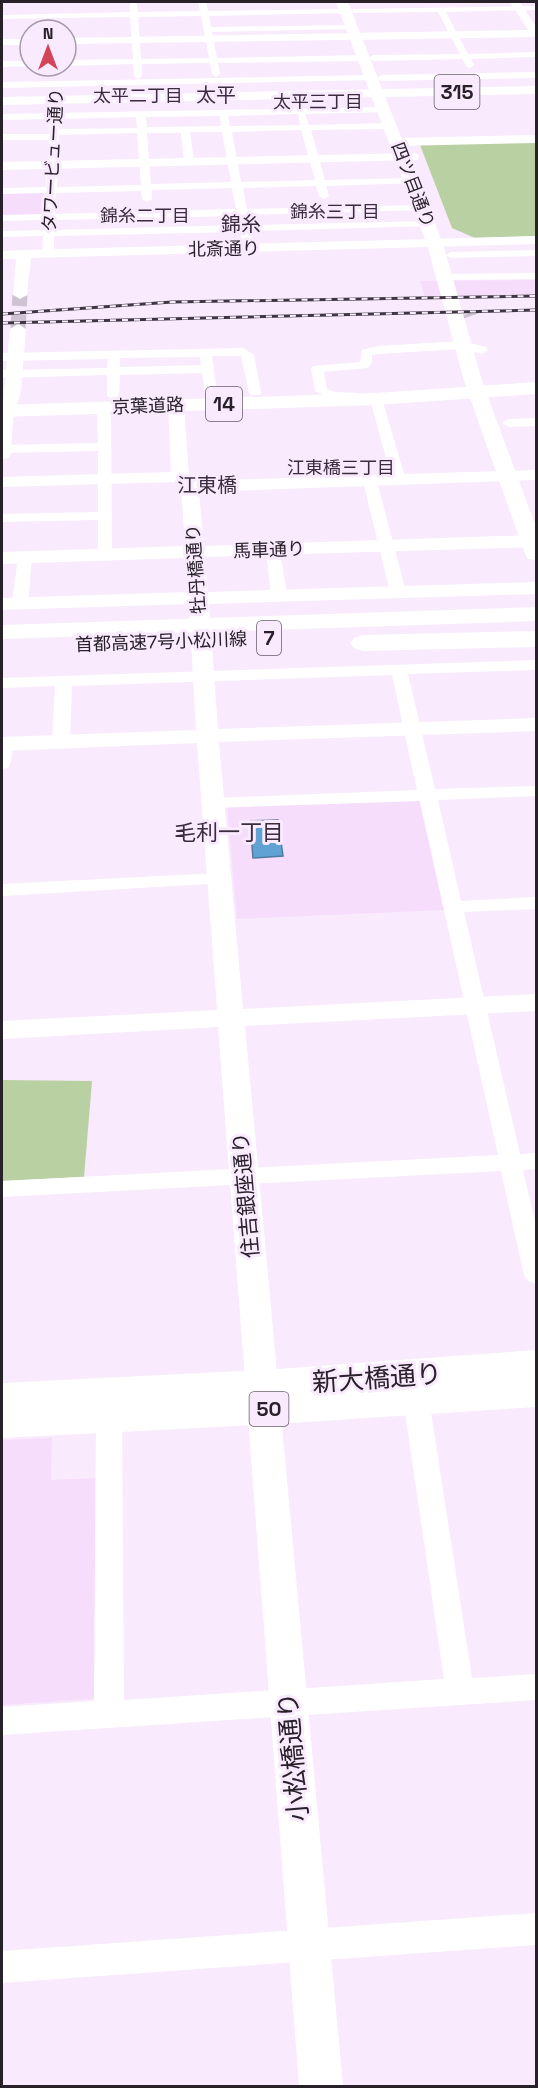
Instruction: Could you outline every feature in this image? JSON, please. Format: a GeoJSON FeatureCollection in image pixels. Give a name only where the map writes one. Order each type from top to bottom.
{"type":"FeatureCollection","features":[{"type":"Feature","properties":{"kind":"main road","name":"四ツ目通り"},"geometry":{"type":"LineString","coordinates":[[348,6],[402,142],[428,224],[444,247]]}},
{"type":"Feature","properties":{"kind":"main road","name":"315"},"geometry":{"type":"LineString","coordinates":[[2,99],[56,88],[139,92],[380,87],[478,82],[537,89]]}},
{"type":"Feature","properties":{"kind":"main road","name":"四ツ目通り"},"geometry":{"type":"LineString","coordinates":[[380,87],[384,110],[402,142]]}},
{"type":"Feature","properties":{"kind":"main road","name":"315"},"geometry":{"type":"LineString","coordinates":[[380,87],[537,89]]}},
{"type":"Feature","properties":{"kind":"main road","name":"四ツ目通り"},"geometry":{"type":"LineString","coordinates":[[407,157],[444,247],[452,277],[462,345],[485,382],[515,439],[533,476],[537,495]]}},
{"type":"Feature","properties":{"kind":"main road","name":"四ツ目通り"},"geometry":{"type":"LineString","coordinates":[[452,277],[471,314],[508,476],[535,546]]}},
{"type":"Feature","properties":{"kind":"main road","name":"14"},"geometry":{"type":"LineString","coordinates":[[438,396],[485,382],[533,381]]}},
{"type":"Feature","properties":{"kind":"main road","name":"京葉道路"},"geometry":{"type":"LineString","coordinates":[[6,405],[109,402],[211,393],[485,382]]}},
{"type":"Feature","properties":{"kind":"main road","name":"京葉道路"},"geometry":{"type":"LineString","coordinates":[[109,402],[176,405],[438,396]]}},
{"type":"Feature","properties":{"kind":"main road"},"geometry":{"type":"LineString","coordinates":[[2,632],[537,614]]}},
{"type":"Feature","properties":{"kind":"main road"},"geometry":{"type":"LineString","coordinates":[[2,653],[421,641],[535,633]]}},
{"type":"Feature","properties":{"kind":"main road","name":"首都高速7号小松川線"},"geometry":{"type":"LineString","coordinates":[[2,638],[535,633]]}},
{"type":"Feature","properties":{"kind":"main road","name":"首都高速7号小松川線"},"geometry":{"type":"LineString","coordinates":[[2,647],[535,633]]}},
{"type":"Feature","properties":{"kind":"main road","name":"新大橋通り"},"geometry":{"type":"LineString","coordinates":[[2,1422],[109,1417],[263,1394],[537,1366]]}},
{"type":"Feature","properties":{"kind":"main road","name":"新大橋通り"},"geometry":{"type":"LineString","coordinates":[[2,1399],[263,1394],[416,1399],[537,1391]]}},
{"type":"Feature","properties":{"kind":"street"},"geometry":{"type":"LineString","coordinates":[[271,2],[338,246]]}},
{"type":"Feature","properties":{"kind":"street"},"geometry":{"type":"LineString","coordinates":[[133,3],[150,251]]}},
{"type":"Feature","properties":{"kind":"street"},"geometry":{"type":"LineString","coordinates":[[202,3],[237,185],[236,199],[242,212],[249,249]]}},
{"type":"Feature","properties":{"kind":"street"},"geometry":{"type":"LineString","coordinates":[[118,4],[145,4]]}},
{"type":"Feature","properties":{"kind":"street"},"geometry":{"type":"LineString","coordinates":[[59,16],[60,5]]}},
{"type":"Feature","properties":{"kind":"street"},"geometry":{"type":"LineString","coordinates":[[2,17],[274,13],[348,6],[441,9],[517,5],[537,8]]}},
{"type":"Feature","properties":{"kind":"street"},"geometry":{"type":"LineString","coordinates":[[517,5],[536,33]]}},
{"type":"Feature","properties":{"kind":"street"},"geometry":{"type":"LineString","coordinates":[[441,9],[478,82],[537,75]]}},
{"type":"Feature","properties":{"kind":"street"},"geometry":{"type":"LineString","coordinates":[[78,41],[136,40],[208,34],[536,33]]}},
{"type":"Feature","properties":{"kind":"street"},"geometry":{"type":"LineString","coordinates":[[2,42],[18,42]]}},
{"type":"Feature","properties":{"kind":"street"},"geometry":{"type":"LineString","coordinates":[[78,63],[537,55]]}},
{"type":"Feature","properties":{"kind":"street"},"geometry":{"type":"LineString","coordinates":[[2,64],[18,64]]}},
{"type":"Feature","properties":{"kind":"street"},"geometry":{"type":"LineString","coordinates":[[2,85],[56,88]]}},
{"type":"Feature","properties":{"kind":"street","name":"タワービュー通り"},"geometry":{"type":"LineString","coordinates":[[48,253],[56,88]]}},
{"type":"Feature","properties":{"kind":"street"},"geometry":{"type":"LineString","coordinates":[[2,117],[384,110]]}},
{"type":"Feature","properties":{"kind":"street"},"geometry":{"type":"LineString","coordinates":[[2,137],[142,130],[391,126]]}},
{"type":"Feature","properties":{"kind":"street"},"geometry":{"type":"LineString","coordinates":[[185,130],[189,162]]}},
{"type":"Feature","properties":{"kind":"street"},"geometry":{"type":"LineString","coordinates":[[402,142],[537,139]]}},
{"type":"Feature","properties":{"kind":"street"},"geometry":{"type":"LineString","coordinates":[[2,166],[407,157]]}},
{"type":"Feature","properties":{"kind":"street"},"geometry":{"type":"LineString","coordinates":[[2,191],[320,183],[417,194]]}},
{"type":"Feature","properties":{"kind":"street"},"geometry":{"type":"LineString","coordinates":[[399,195],[417,194]]}},
{"type":"Feature","properties":{"kind":"street"},"geometry":{"type":"LineString","coordinates":[[2,218],[328,210],[417,194]]}},
{"type":"Feature","properties":{"kind":"street"},"geometry":{"type":"LineString","coordinates":[[236,199],[256,198]]}},
{"type":"Feature","properties":{"kind":"street"},"geometry":{"type":"LineString","coordinates":[[131,201],[163,201]]}},
{"type":"Feature","properties":{"kind":"street"},"geometry":{"type":"LineString","coordinates":[[50,203],[66,203]]}},
{"type":"Feature","properties":{"kind":"street"},"geometry":{"type":"LineString","coordinates":[[2,234],[428,224]]}},
{"type":"Feature","properties":{"kind":"street"},"geometry":{"type":"LineString","coordinates":[[16,234],[13,254],[20,295]]}},
{"type":"Feature","properties":{"kind":"street","name":"北斎通り"},"geometry":{"type":"LineString","coordinates":[[13,254],[338,246],[444,247],[537,240]]}},
{"type":"Feature","properties":{"kind":"street"},"geometry":{"type":"LineString","coordinates":[[444,247],[537,253]]}},
{"type":"Feature","properties":{"kind":"street"},"geometry":{"type":"LineString","coordinates":[[452,277],[537,276]]}},
{"type":"Feature","properties":{"kind":"street"},"geometry":{"type":"LineString","coordinates":[[2,454],[9,356],[18,329]]}},
{"type":"Feature","properties":{"kind":"street"},"geometry":{"type":"LineString","coordinates":[[438,396],[333,396],[320,390],[316,369],[363,365],[366,362],[365,356],[370,351],[462,345],[485,382]]}},
{"type":"Feature","properties":{"kind":"street"},"geometry":{"type":"LineString","coordinates":[[205,352],[211,393]]}},
{"type":"Feature","properties":{"kind":"street"},"geometry":{"type":"LineString","coordinates":[[9,356],[243,352],[248,355],[255,392]]}},
{"type":"Feature","properties":{"kind":"street"},"geometry":{"type":"LineString","coordinates":[[105,555],[104,447],[114,371],[114,354]]}},
{"type":"Feature","properties":{"kind":"street"},"geometry":{"type":"LineString","coordinates":[[8,374],[208,369]]}},
{"type":"Feature","properties":{"kind":"street"},"geometry":{"type":"LineString","coordinates":[[376,399],[399,480]]}},
{"type":"Feature","properties":{"kind":"street","name":"牡丹橋通り"},"geometry":{"type":"LineString","coordinates":[[176,405],[195,552],[219,879]]}},
{"type":"Feature","properties":{"kind":"street"},"geometry":{"type":"LineString","coordinates":[[515,439],[537,422]]}},
{"type":"Feature","properties":{"kind":"street"},"geometry":{"type":"LineString","coordinates":[[2,449],[104,447]]}},
{"type":"Feature","properties":{"kind":"street"},"geometry":{"type":"LineString","coordinates":[[2,482],[104,479],[185,482],[370,481],[533,476]]}},
{"type":"Feature","properties":{"kind":"street"},"geometry":{"type":"LineString","coordinates":[[370,481],[398,592]]}},
{"type":"Feature","properties":{"kind":"street"},"geometry":{"type":"LineString","coordinates":[[2,518],[104,516]]}},
{"type":"Feature","properties":{"kind":"street","name":"馬車通り"},"geometry":{"type":"LineString","coordinates":[[2,558],[387,546],[535,546]]}},
{"type":"Feature","properties":{"kind":"street"},"geometry":{"type":"LineString","coordinates":[[273,550],[279,595]]}},
{"type":"Feature","properties":{"kind":"street"},"geometry":{"type":"LineString","coordinates":[[25,557],[11,604],[537,588]]}},
{"type":"Feature","properties":{"kind":"street"},"geometry":{"type":"LineString","coordinates":[[2,683],[537,665]]}},
{"type":"Feature","properties":{"kind":"street"},"geometry":{"type":"LineString","coordinates":[[399,669],[537,1275]]}},
{"type":"Feature","properties":{"kind":"street"},"geometry":{"type":"LineString","coordinates":[[61,742],[64,681]]}},
{"type":"Feature","properties":{"kind":"street"},"geometry":{"type":"LineString","coordinates":[[2,751],[61,742],[537,724]]}},
{"type":"Feature","properties":{"kind":"street"},"geometry":{"type":"LineString","coordinates":[[213,803],[537,791]]}},
{"type":"Feature","properties":{"kind":"street"},"geometry":{"type":"LineString","coordinates":[[2,890],[219,879]]}},
{"type":"Feature","properties":{"kind":"street","name":"住吉銀座通り"},"geometry":{"type":"LineString","coordinates":[[219,879],[263,1394]]}},
{"type":"Feature","properties":{"kind":"street"},"geometry":{"type":"LineString","coordinates":[[453,907],[537,903]]}},
{"type":"Feature","properties":{"kind":"street"},"geometry":{"type":"LineString","coordinates":[[2,1030],[232,1027],[475,1005],[537,1002]]}},
{"type":"Feature","properties":{"kind":"street"},"geometry":{"type":"LineString","coordinates":[[2,1190],[537,1161]]}},
{"type":"Feature","properties":{"kind":"street","name":"小松橋通り"},"geometry":{"type":"LineString","coordinates":[[263,1394],[321,2086]]}},
{"type":"Feature","properties":{"kind":"street"},"geometry":{"type":"LineString","coordinates":[[416,1399],[460,1692]]}},
{"type":"Feature","properties":{"kind":"street"},"geometry":{"type":"LineString","coordinates":[[109,1417],[109,1715]]}},
{"type":"Feature","properties":{"kind":"street"},"geometry":{"type":"LineString","coordinates":[[2,1721],[537,1687]]}},
{"type":"Feature","properties":{"kind":"street"},"geometry":{"type":"LineString","coordinates":[[2,1967],[537,1929]]}},
{"type":"Feature","properties":{"kind":"shaded area"},"geometry":{"type":"Polygon","coordinates":[[[44,192],[42,216],[2,217],[2,193],[44,192]]]}},
{"type":"Feature","properties":{"kind":"shaded area"},"geometry":{"type":"Polygon","coordinates":[[[536,280],[536,296],[425,297],[420,281],[536,280]]]}},
{"type":"Feature","properties":{"kind":"shaded area"},"geometry":{"type":"Polygon","coordinates":[[[419,800],[444,910],[237,919],[227,806],[419,800]]]}},
{"type":"Feature","properties":{"kind":"shaded area"},"geometry":{"type":"Polygon","coordinates":[[[52,1438],[51,1480],[97,1478],[96,1693],[92,1699],[2,1705],[2,1440],[52,1438]]]}},
{"type":"Feature","properties":{"kind":"green space"},"geometry":{"type":"Polygon","coordinates":[[[536,141],[536,236],[475,238],[452,228],[420,145],[536,141]]]}},
{"type":"Feature","properties":{"kind":"green space"},"geometry":{"type":"Polygon","coordinates":[[[2,1080],[92,1081],[84,1177],[2,1181],[2,1080]]]}},
{"type":"Feature","properties":{"kind":"water"},"geometry":{"type":"Polygon","coordinates":[[[278,820],[283,856],[253,858],[250,821],[278,820]]]}},
{"type":"Feature","properties":{"kind":"tunnel"},"geometry":{"type":"LineString","coordinates":[[18,329],[20,295]]}},
{"type":"Feature","properties":{"kind":"railway"},"geometry":{"type":"LineString","coordinates":[[2,314],[172,302],[536,296]]}},
{"type":"Feature","properties":{"kind":"railway"},"geometry":{"type":"LineString","coordinates":[[2,323],[536,310]]}},
{"type":"Feature","properties":{"kind":"district","name":"太平"},"geometry":{"type":"Point","coordinates":[216,95]}},
{"type":"Feature","properties":{"kind":"district","name":"太平二丁目"},"geometry":{"type":"Point","coordinates":[138,96]}},
{"type":"Feature","properties":{"kind":"district","name":"太平三丁目"},"geometry":{"type":"Point","coordinates":[318,102]}},
{"type":"Feature","properties":{"kind":"district","name":"錦糸三丁目"},"geometry":{"type":"Point","coordinates":[335,212]}},
{"type":"Feature","properties":{"kind":"district","name":"錦糸二丁目"},"geometry":{"type":"Point","coordinates":[145,216]}},
{"type":"Feature","properties":{"kind":"district","name":"錦糸"},"geometry":{"type":"Point","coordinates":[241,224]}},
{"type":"Feature","properties":{"kind":"district","name":"江東橋三丁目"},"geometry":{"type":"Point","coordinates":[341,468]}},
{"type":"Feature","properties":{"kind":"district","name":"江東橋"},"geometry":{"type":"Point","coordinates":[207,485]}},
{"type":"Feature","properties":{"kind":"district","name":"毛利一丁目"},"geometry":{"type":"Point","coordinates":[229,832]}}]}
